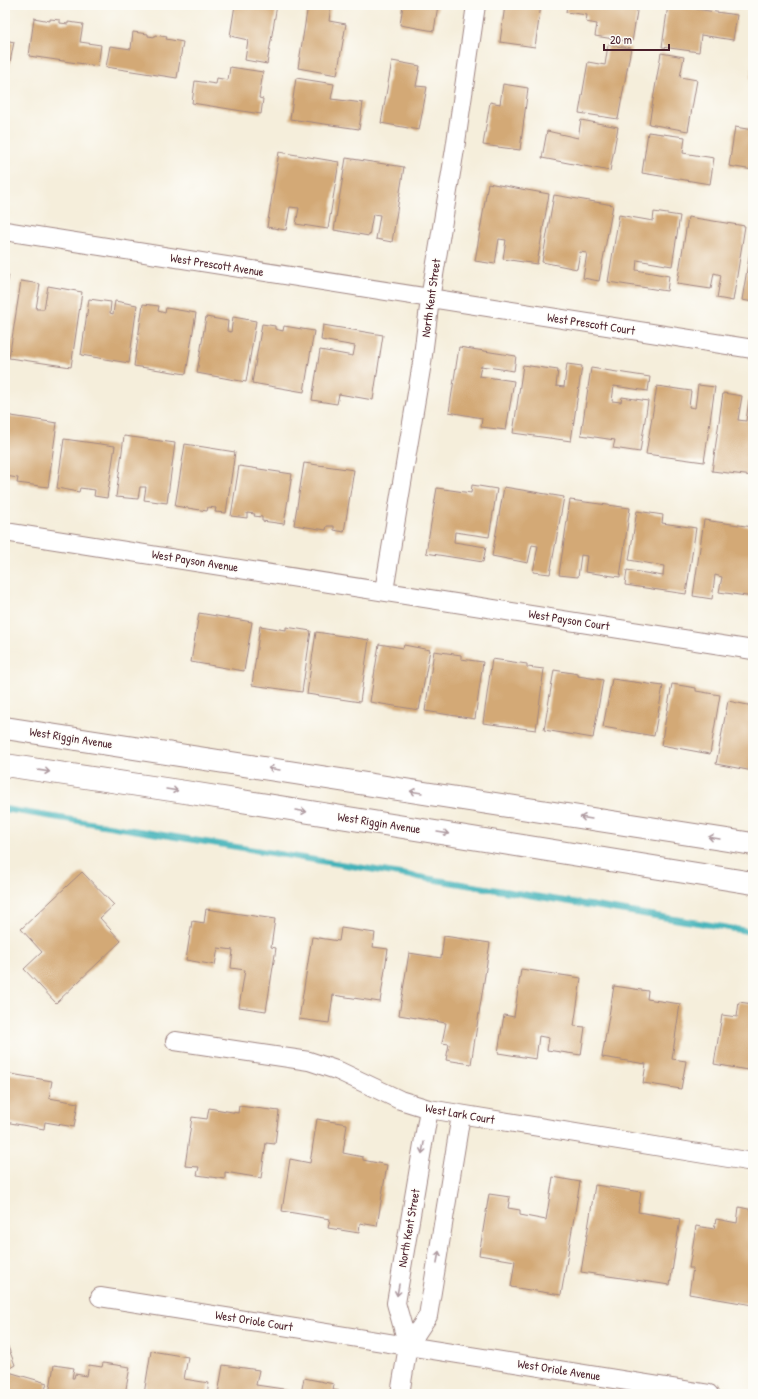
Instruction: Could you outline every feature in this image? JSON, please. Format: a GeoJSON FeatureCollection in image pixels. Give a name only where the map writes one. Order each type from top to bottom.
{"type":"FeatureCollection","features":[{"type":"Feature","properties":{"kind":"main road","name":"West Riggin Avenue"},"geometry":{"type":"LineString","coordinates":[[5,728],[753,844]]}},
{"type":"Feature","properties":{"kind":"main road"},"geometry":{"type":"LineString","coordinates":[[5,742],[31,746],[70,738]]}},
{"type":"Feature","properties":{"kind":"main road","name":"West Riggin Avenue"},"geometry":{"type":"LineString","coordinates":[[5,765],[185,792],[753,883]]}},
{"type":"Feature","properties":{"kind":"street","name":"North Kent Street"},"geometry":{"type":"LineString","coordinates":[[384,591],[422,363],[430,299],[455,149],[476,5]]}},
{"type":"Feature","properties":{"kind":"street","name":"West Prescott Avenue"},"geometry":{"type":"LineString","coordinates":[[5,231],[430,299]]}},
{"type":"Feature","properties":{"kind":"street","name":"West Prescott Court"},"geometry":{"type":"LineString","coordinates":[[430,299],[753,349]]}},
{"type":"Feature","properties":{"kind":"street","name":"West Payson Avenue"},"geometry":{"type":"LineString","coordinates":[[5,532],[384,591]]}},
{"type":"Feature","properties":{"kind":"street","name":"West Payson Court"},"geometry":{"type":"LineString","coordinates":[[384,591],[753,650]]}},
{"type":"Feature","properties":{"kind":"street","name":"West Lark Court"},"geometry":{"type":"LineString","coordinates":[[175,1041],[309,1061],[339,1071],[400,1100],[429,1110],[753,1162]]}},
{"type":"Feature","properties":{"kind":"street","name":"North Kent Street"},"geometry":{"type":"LineString","coordinates":[[408,1346],[396,1303],[429,1110]]}},
{"type":"Feature","properties":{"kind":"street","name":"North Kent Street"},"geometry":{"type":"LineString","coordinates":[[400,1394],[408,1346],[428,1316],[461,1115]]}},
{"type":"Feature","properties":{"kind":"street","name":"West Oriole Court"},"geometry":{"type":"LineString","coordinates":[[100,1297],[408,1346]]}},
{"type":"Feature","properties":{"kind":"street","name":"West Oriole Avenue"},"geometry":{"type":"LineString","coordinates":[[408,1346],[709,1394]]}},
{"type":"Feature","properties":{"kind":"building"},"geometry":{"type":"Polygon","coordinates":[[[235,5],[277,5],[267,64],[245,60],[248,40],[230,36],[235,5]]]}},
{"type":"Feature","properties":{"kind":"building"},"geometry":{"type":"Polygon","coordinates":[[[308,5],[331,5],[329,21],[346,24],[337,75],[298,68],[308,5]]]}},
{"type":"Feature","properties":{"kind":"building"},"geometry":{"type":"Polygon","coordinates":[[[403,5],[438,5],[434,31],[400,25],[403,5]]]}},
{"type":"Feature","properties":{"kind":"building"},"geometry":{"type":"Polygon","coordinates":[[[505,5],[541,5],[535,47],[500,42],[505,5]]]}},
{"type":"Feature","properties":{"kind":"building"},"geometry":{"type":"Polygon","coordinates":[[[567,5],[638,5],[632,42],[595,36],[597,24],[586,22],[587,15],[566,12],[567,5]]]}},
{"type":"Feature","properties":{"kind":"building"},"geometry":{"type":"Polygon","coordinates":[[[668,5],[737,15],[733,40],[701,35],[699,52],[662,47],[668,5]]]}},
{"type":"Feature","properties":{"kind":"building"},"geometry":{"type":"Polygon","coordinates":[[[719,5],[739,5],[739,9],[719,5]]]}},
{"type":"Feature","properties":{"kind":"building"},"geometry":{"type":"Polygon","coordinates":[[[34,18],[50,21],[50,19],[60,20],[60,23],[68,24],[68,22],[83,24],[80,42],[101,45],[98,66],[29,56],[34,18]]]}},
{"type":"Feature","properties":{"kind":"building"},"geometry":{"type":"Polygon","coordinates":[[[133,32],[148,34],[148,36],[155,37],[155,35],[167,37],[166,39],[183,42],[177,78],[106,67],[110,46],[131,49],[133,32]]]}},
{"type":"Feature","properties":{"kind":"building"},"geometry":{"type":"Polygon","coordinates":[[[5,40],[14,42],[9,67],[5,67],[5,40]]]}},
{"type":"Feature","properties":{"kind":"building"},"geometry":{"type":"Polygon","coordinates":[[[608,45],[631,48],[618,119],[579,113],[588,62],[605,65],[608,45]]]}},
{"type":"Feature","properties":{"kind":"building"},"geometry":{"type":"Polygon","coordinates":[[[661,53],[684,57],[680,77],[697,80],[688,131],[649,124],[661,53]]]}},
{"type":"Feature","properties":{"kind":"building"},"geometry":{"type":"Polygon","coordinates":[[[392,61],[420,66],[416,86],[427,87],[419,130],[381,123],[392,61]]]}},
{"type":"Feature","properties":{"kind":"building"},"geometry":{"type":"Polygon","coordinates":[[[753,66],[753,81],[750,80],[753,66]]]}},
{"type":"Feature","properties":{"kind":"building"},"geometry":{"type":"Polygon","coordinates":[[[230,67],[263,72],[259,98],[263,99],[261,114],[192,103],[195,81],[216,84],[217,78],[228,80],[230,67]]]}},
{"type":"Feature","properties":{"kind":"building"},"geometry":{"type":"Polygon","coordinates":[[[296,78],[334,84],[331,99],[363,103],[359,129],[290,119],[296,78]]]}},
{"type":"Feature","properties":{"kind":"building"},"geometry":{"type":"Polygon","coordinates":[[[503,84],[528,88],[520,150],[483,145],[490,102],[500,104],[503,84]]]}},
{"type":"Feature","properties":{"kind":"building"},"geometry":{"type":"Polygon","coordinates":[[[581,120],[618,127],[610,171],[542,158],[547,131],[578,138],[581,120]]]}},
{"type":"Feature","properties":{"kind":"building"},"geometry":{"type":"Polygon","coordinates":[[[735,127],[753,130],[753,170],[729,166],[735,127]]]}},
{"type":"Feature","properties":{"kind":"building"},"geometry":{"type":"Polygon","coordinates":[[[648,132],[685,137],[683,153],[714,158],[710,184],[642,173],[648,132]]]}},
{"type":"Feature","properties":{"kind":"building"},"geometry":{"type":"Polygon","coordinates":[[[279,152],[339,162],[328,229],[296,224],[299,208],[290,207],[286,230],[267,227],[279,152]]]}},
{"type":"Feature","properties":{"kind":"building"},"geometry":{"type":"Polygon","coordinates":[[[346,158],[404,167],[392,242],[376,239],[380,215],[373,214],[369,236],[334,230],[346,158]]]}},
{"type":"Feature","properties":{"kind":"building"},"geometry":{"type":"Polygon","coordinates":[[[488,183],[549,194],[537,264],[503,259],[506,240],[499,239],[495,264],[475,261],[488,183]]]}},
{"type":"Feature","properties":{"kind":"building"},"geometry":{"type":"Polygon","coordinates":[[[554,195],[613,205],[599,281],[583,278],[587,253],[580,252],[577,269],[542,262],[554,195]]]}},
{"type":"Feature","properties":{"kind":"building"},"geometry":{"type":"Polygon","coordinates":[[[654,212],[680,216],[672,266],[637,260],[636,270],[669,276],[667,291],[608,282],[619,215],[653,221],[654,212]]]}},
{"type":"Feature","properties":{"kind":"building"},"geometry":{"type":"Polygon","coordinates":[[[688,217],[745,226],[733,301],[717,298],[721,275],[714,273],[711,289],[677,284],[688,217]]]}},
{"type":"Feature","properties":{"kind":"building"},"geometry":{"type":"Polygon","coordinates":[[[753,239],[753,302],[742,300],[753,239]]]}},
{"type":"Feature","properties":{"kind":"building"},"geometry":{"type":"Polygon","coordinates":[[[5,275],[9,275],[6,290],[5,290],[5,275]]]}},
{"type":"Feature","properties":{"kind":"building"},"geometry":{"type":"Polygon","coordinates":[[[21,281],[40,284],[36,309],[44,309],[48,286],[82,292],[71,367],[9,358],[21,281]]]}},
{"type":"Feature","properties":{"kind":"building"},"geometry":{"type":"Polygon","coordinates":[[[89,299],[111,302],[110,313],[113,314],[115,301],[137,305],[129,363],[81,355],[89,299]]]}},
{"type":"Feature","properties":{"kind":"building"},"geometry":{"type":"Polygon","coordinates":[[[5,300],[8,300],[6,315],[5,315],[5,300]]]}},
{"type":"Feature","properties":{"kind":"building"},"geometry":{"type":"Polygon","coordinates":[[[143,304],[159,306],[158,311],[165,313],[166,308],[196,313],[186,374],[134,366],[143,304]]]}},
{"type":"Feature","properties":{"kind":"building"},"geometry":{"type":"Polygon","coordinates":[[[206,317],[228,321],[227,331],[231,332],[233,317],[256,321],[246,382],[197,373],[206,317]]]}},
{"type":"Feature","properties":{"kind":"building"},"geometry":{"type":"Polygon","coordinates":[[[262,324],[275,326],[275,329],[283,331],[284,326],[314,331],[304,392],[252,383],[262,324]]]}},
{"type":"Feature","properties":{"kind":"building"},"geometry":{"type":"Polygon","coordinates":[[[323,325],[383,335],[373,400],[339,394],[337,404],[312,400],[320,350],[353,356],[355,346],[321,340],[323,325]]]}},
{"type":"Feature","properties":{"kind":"building"},"geometry":{"type":"Polygon","coordinates":[[[459,347],[516,356],[514,371],[481,366],[479,376],[514,381],[506,430],[481,427],[482,418],[449,412],[459,347]]]}},
{"type":"Feature","properties":{"kind":"building"},"geometry":{"type":"Polygon","coordinates":[[[567,364],[582,366],[571,441],[513,433],[523,365],[558,370],[556,386],[564,387],[567,364]]]}},
{"type":"Feature","properties":{"kind":"building"},"geometry":{"type":"Polygon","coordinates":[[[591,368],[650,377],[648,391],[614,386],[612,401],[621,402],[622,397],[648,401],[640,452],[613,448],[615,440],[581,435],[591,368]]]}},
{"type":"Feature","properties":{"kind":"building"},"geometry":{"type":"Polygon","coordinates":[[[698,385],[715,387],[704,462],[646,454],[657,386],[691,391],[689,407],[695,408],[698,385]]]}},
{"type":"Feature","properties":{"kind":"building"},"geometry":{"type":"Polygon","coordinates":[[[723,393],[742,396],[738,420],[746,421],[749,400],[753,400],[753,476],[712,471],[723,393]]]}},
{"type":"Feature","properties":{"kind":"building"},"geometry":{"type":"Polygon","coordinates":[[[5,415],[57,423],[48,487],[17,483],[18,478],[5,476],[5,415]]]}},
{"type":"Feature","properties":{"kind":"building"},"geometry":{"type":"Polygon","coordinates":[[[124,436],[175,443],[167,503],[144,500],[146,487],[140,487],[138,499],[116,497],[124,436]]]}},
{"type":"Feature","properties":{"kind":"building"},"geometry":{"type":"Polygon","coordinates":[[[64,439],[115,446],[107,498],[94,496],[95,490],[80,488],[79,492],[57,488],[64,439]]]}},
{"type":"Feature","properties":{"kind":"building"},"geometry":{"type":"Polygon","coordinates":[[[185,444],[235,452],[226,513],[215,512],[216,508],[208,507],[207,511],[175,506],[185,444]]]}},
{"type":"Feature","properties":{"kind":"building"},"geometry":{"type":"Polygon","coordinates":[[[304,463],[354,470],[344,532],[334,530],[334,526],[327,526],[326,530],[294,525],[304,463]]]}},
{"type":"Feature","properties":{"kind":"building"},"geometry":{"type":"Polygon","coordinates":[[[239,466],[292,474],[284,524],[262,521],[262,517],[254,516],[255,514],[247,513],[247,518],[231,516],[239,466]]]}},
{"type":"Feature","properties":{"kind":"building"},"geometry":{"type":"Polygon","coordinates":[[[472,485],[497,489],[489,537],[455,532],[454,542],[486,547],[483,562],[426,553],[437,488],[471,493],[472,485]]]}},
{"type":"Feature","properties":{"kind":"building"},"geometry":{"type":"Polygon","coordinates":[[[504,487],[564,497],[550,574],[533,572],[538,546],[532,545],[528,563],[492,556],[504,487]]]}},
{"type":"Feature","properties":{"kind":"building"},"geometry":{"type":"Polygon","coordinates":[[[570,500],[630,508],[620,577],[585,572],[587,556],[581,555],[578,577],[559,575],[570,500]]]}},
{"type":"Feature","properties":{"kind":"building"},"geometry":{"type":"Polygon","coordinates":[[[637,511],[663,515],[662,523],[696,528],[686,594],[625,585],[627,570],[663,576],[664,566],[629,560],[637,511]]]}},
{"type":"Feature","properties":{"kind":"building"},"geometry":{"type":"Polygon","coordinates":[[[704,520],[753,527],[753,597],[719,592],[722,577],[715,575],[712,599],[693,596],[704,520]]]}},
{"type":"Feature","properties":{"kind":"building"},"geometry":{"type":"Polygon","coordinates":[[[199,613],[252,622],[244,671],[191,662],[199,613]]]}},
{"type":"Feature","properties":{"kind":"building"},"geometry":{"type":"Polygon","coordinates":[[[260,626],[286,630],[286,627],[311,631],[302,692],[252,685],[260,626]]]}},
{"type":"Feature","properties":{"kind":"building"},"geometry":{"type":"Polygon","coordinates":[[[316,632],[369,640],[360,702],[307,694],[316,632]]]}},
{"type":"Feature","properties":{"kind":"building"},"geometry":{"type":"Polygon","coordinates":[[[379,644],[403,648],[404,645],[430,650],[419,710],[370,702],[379,644]]]}},
{"type":"Feature","properties":{"kind":"building"},"geometry":{"type":"Polygon","coordinates":[[[434,651],[461,655],[461,659],[483,662],[475,719],[425,711],[434,651]]]}},
{"type":"Feature","properties":{"kind":"building"},"geometry":{"type":"Polygon","coordinates":[[[492,659],[527,664],[527,667],[544,669],[536,730],[483,723],[492,659]]]}},
{"type":"Feature","properties":{"kind":"building"},"geometry":{"type":"Polygon","coordinates":[[[554,670],[603,680],[593,738],[544,730],[554,670]]]}},
{"type":"Feature","properties":{"kind":"building"},"geometry":{"type":"Polygon","coordinates":[[[612,679],[663,686],[654,736],[603,727],[612,679]]]}},
{"type":"Feature","properties":{"kind":"building"},"geometry":{"type":"Polygon","coordinates":[[[672,684],[696,688],[696,691],[720,695],[710,754],[661,745],[672,684]]]}},
{"type":"Feature","properties":{"kind":"building"},"geometry":{"type":"Polygon","coordinates":[[[728,701],[753,706],[753,771],[716,764],[728,701]]]}},
{"type":"Feature","properties":{"kind":"building"},"geometry":{"type":"Polygon","coordinates":[[[82,872],[114,905],[100,918],[121,941],[56,1003],[24,969],[42,952],[21,929],[82,872]]]}},
{"type":"Feature","properties":{"kind":"building"},"geometry":{"type":"Polygon","coordinates":[[[206,909],[275,919],[271,947],[276,948],[266,1011],[239,1007],[245,970],[231,968],[233,950],[218,948],[215,965],[186,960],[192,921],[204,923],[206,909]]]}},
{"type":"Feature","properties":{"kind":"building"},"geometry":{"type":"Polygon","coordinates":[[[341,928],[375,933],[373,947],[388,949],[380,1002],[333,995],[329,1023],[299,1019],[312,937],[339,941],[341,928]]]}},
{"type":"Feature","properties":{"kind":"building"},"geometry":{"type":"Polygon","coordinates":[[[444,936],[490,943],[471,1064],[446,1060],[449,1044],[442,1043],[446,1023],[399,1015],[409,953],[441,958],[444,936]]]}},
{"type":"Feature","properties":{"kind":"building"},"geometry":{"type":"Polygon","coordinates":[[[521,969],[581,978],[574,1026],[585,1027],[581,1055],[547,1050],[549,1038],[539,1036],[536,1059],[498,1053],[504,1015],[514,1017],[521,969]]]}},
{"type":"Feature","properties":{"kind":"building"},"geometry":{"type":"Polygon","coordinates":[[[614,986],[648,991],[647,999],[680,1004],[672,1059],[686,1061],[681,1089],[643,1083],[646,1064],[602,1057],[614,986]]]}},
{"type":"Feature","properties":{"kind":"building"},"geometry":{"type":"Polygon","coordinates":[[[739,1002],[753,1004],[753,1071],[714,1064],[722,1015],[737,1017],[739,1002]]]}},
{"type":"Feature","properties":{"kind":"building"},"geometry":{"type":"Polygon","coordinates":[[[5,1073],[52,1081],[49,1098],[78,1103],[74,1127],[45,1122],[44,1129],[5,1122],[5,1073]]]}},
{"type":"Feature","properties":{"kind":"building"},"geometry":{"type":"Polygon","coordinates":[[[239,1106],[279,1111],[275,1144],[266,1143],[261,1178],[225,1172],[225,1179],[197,1175],[199,1167],[185,1166],[192,1117],[207,1119],[209,1108],[238,1113],[239,1106]]]}},
{"type":"Feature","properties":{"kind":"building"},"geometry":{"type":"Polygon","coordinates":[[[317,1119],[347,1124],[343,1153],[363,1157],[363,1160],[387,1165],[377,1226],[360,1223],[359,1233],[328,1228],[330,1219],[282,1211],[290,1159],[310,1163],[317,1119]]]}},
{"type":"Feature","properties":{"kind":"building"},"geometry":{"type":"Polygon","coordinates":[[[553,1177],[580,1182],[561,1295],[511,1287],[515,1261],[479,1255],[489,1194],[510,1197],[508,1208],[520,1210],[520,1215],[546,1220],[553,1177]]]}},
{"type":"Feature","properties":{"kind":"building"},"geometry":{"type":"Polygon","coordinates":[[[595,1185],[641,1192],[638,1212],[680,1219],[670,1285],[581,1272],[595,1185]]]}},
{"type":"Feature","properties":{"kind":"building"},"geometry":{"type":"Polygon","coordinates":[[[739,1207],[753,1210],[753,1305],[689,1294],[693,1268],[689,1268],[696,1226],[714,1229],[716,1219],[737,1223],[739,1207]]]}},
{"type":"Feature","properties":{"kind":"building"},"geometry":{"type":"Polygon","coordinates":[[[5,1339],[15,1365],[5,1371],[5,1339]]]}},
{"type":"Feature","properties":{"kind":"building"},"geometry":{"type":"Polygon","coordinates":[[[151,1351],[188,1357],[184,1379],[209,1383],[207,1394],[144,1394],[151,1351]]]}},
{"type":"Feature","properties":{"kind":"building"},"geometry":{"type":"Polygon","coordinates":[[[103,1363],[130,1367],[125,1394],[49,1394],[54,1365],[74,1368],[72,1378],[74,1378],[75,1374],[87,1376],[89,1365],[102,1367],[103,1363]]]}},
{"type":"Feature","properties":{"kind":"building"},"geometry":{"type":"Polygon","coordinates":[[[223,1365],[259,1370],[256,1385],[290,1390],[289,1394],[218,1394],[223,1365]]]}},
{"type":"Feature","properties":{"kind":"building"},"geometry":{"type":"Polygon","coordinates":[[[5,1371],[47,1383],[44,1394],[5,1394],[5,1371]]]}},
{"type":"Feature","properties":{"kind":"building"},"geometry":{"type":"Polygon","coordinates":[[[304,1378],[334,1384],[333,1390],[339,1391],[338,1394],[301,1394],[304,1378]]]}},
{"type":"Feature","properties":{"kind":"waterway"},"geometry":{"type":"LineString","coordinates":[[5,809],[753,932]]}}]}
